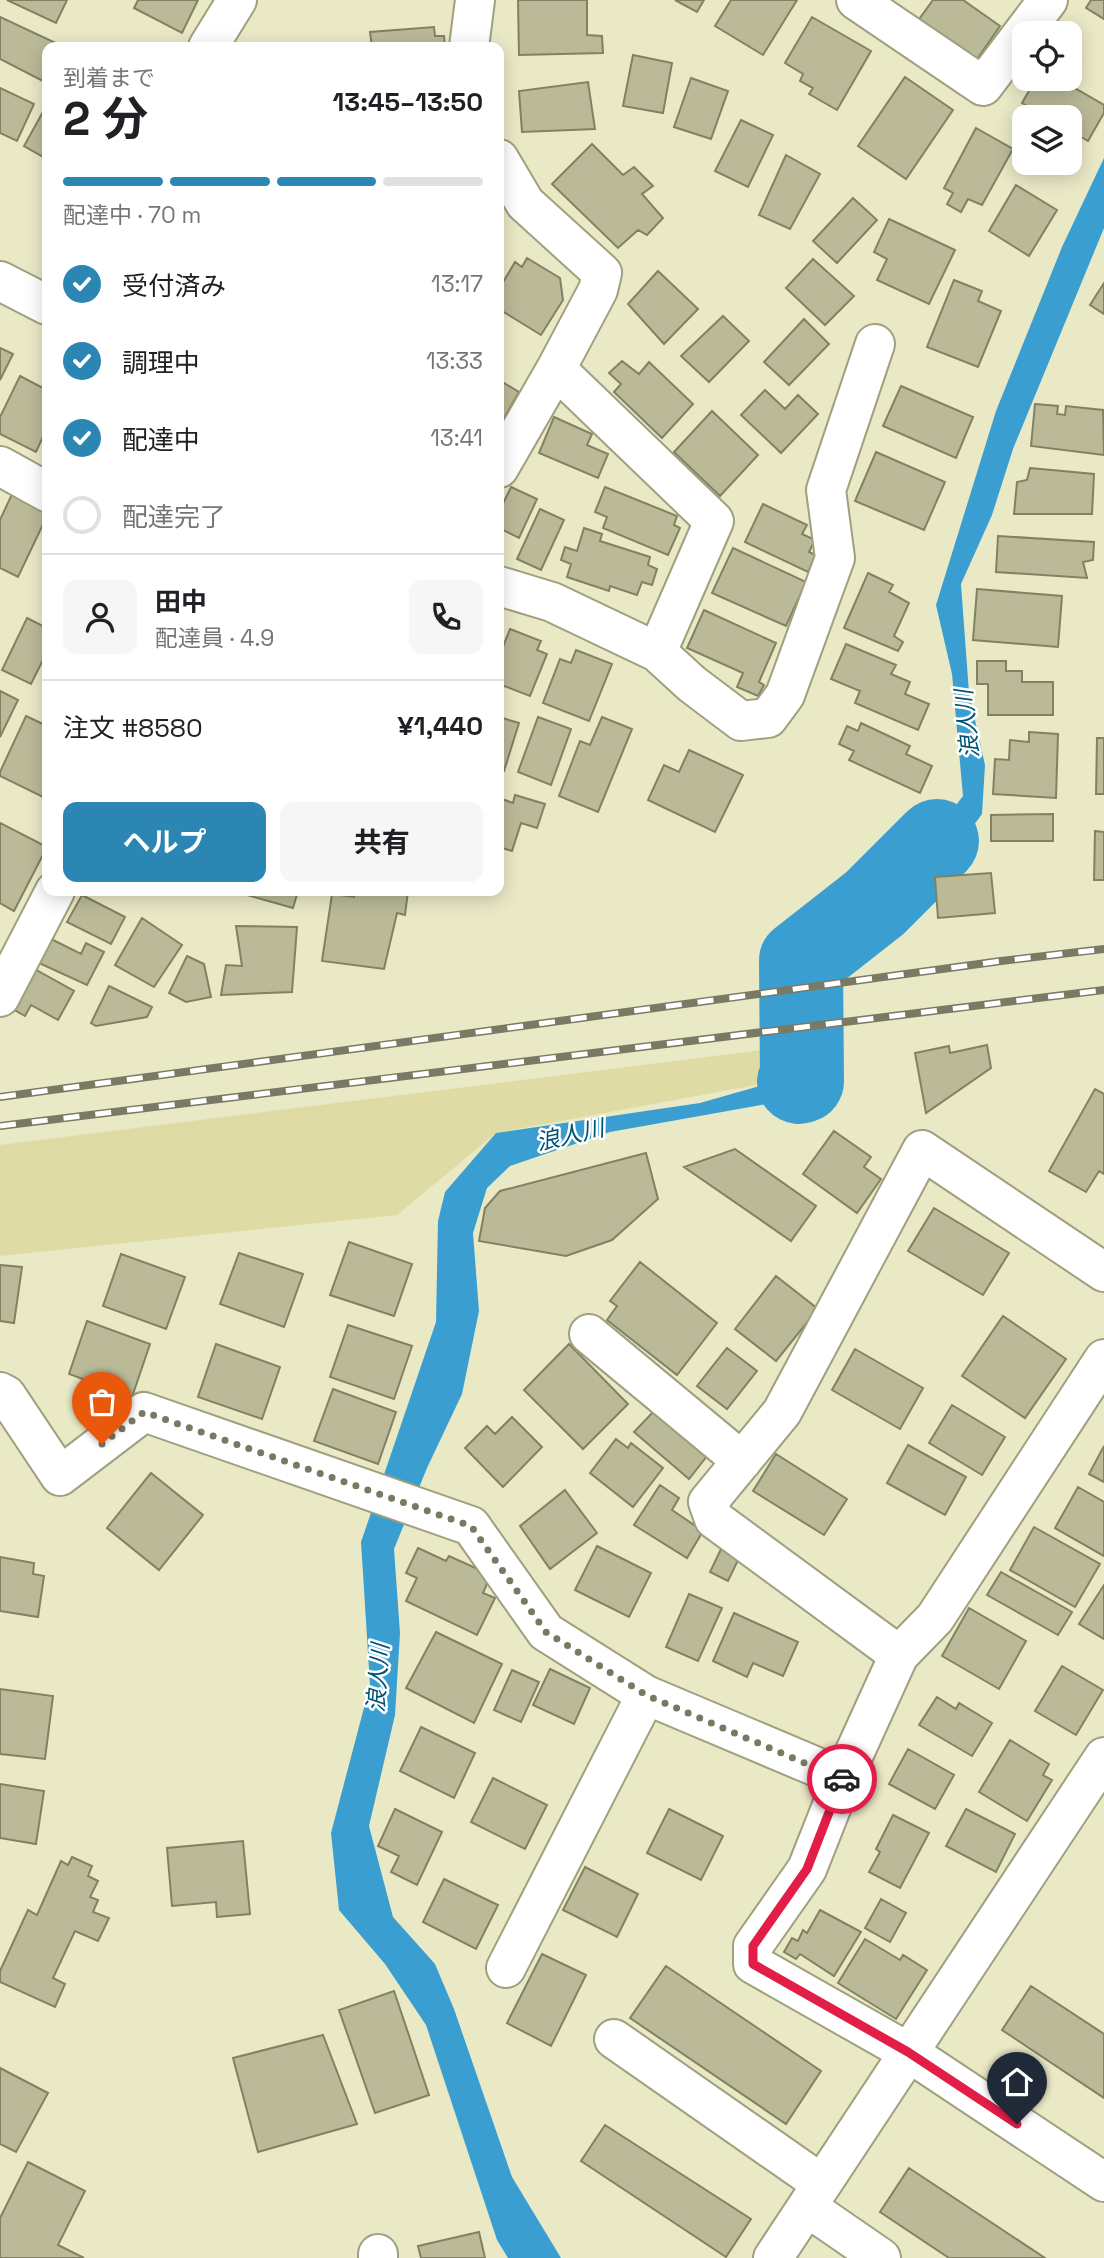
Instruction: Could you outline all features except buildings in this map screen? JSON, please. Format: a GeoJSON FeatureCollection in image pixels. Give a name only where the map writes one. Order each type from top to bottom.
{"type":"FeatureCollection","features":[{"type":"Feature","properties":{"kind":"street"},"geometry":{"type":"LineString","coordinates":[[211,42],[237,0]]}},
{"type":"Feature","properties":{"kind":"street"},"geometry":{"type":"LineString","coordinates":[[470,42],[475,0]]}},
{"type":"Feature","properties":{"kind":"street"},"geometry":{"type":"LineString","coordinates":[[856,0],[984,86],[1048,0]]}},
{"type":"Feature","properties":{"kind":"street"},"geometry":{"type":"LineString","coordinates":[[504,167],[525,203],[602,273],[598,290],[504,459]]}},
{"type":"Feature","properties":{"kind":"street"},"geometry":{"type":"LineString","coordinates":[[0,281],[42,302]]}},
{"type":"Feature","properties":{"kind":"street"},"geometry":{"type":"LineString","coordinates":[[504,588],[552,602],[657,652],[692,684],[741,721],[768,718],[785,695],[835,558],[826,489],[876,344]]}},
{"type":"Feature","properties":{"kind":"street"},"geometry":{"type":"LineString","coordinates":[[556,369],[714,521],[657,652]]}},
{"type":"Feature","properties":{"kind":"street"},"geometry":{"type":"LineString","coordinates":[[0,467],[42,489]]}},
{"type":"Feature","properties":{"kind":"street"},"geometry":{"type":"LineString","coordinates":[[0,997],[52,896]]}},
{"type":"Feature","properties":{"kind":"street"},"geometry":{"type":"LineString","coordinates":[[899,1655],[714,1520],[708,1502],[782,1412],[922,1150],[1104,1272]]}},
{"type":"Feature","properties":{"kind":"street"},"geometry":{"type":"LineString","coordinates":[[589,1334],[742,1461]]}},
{"type":"Feature","properties":{"kind":"street"},"geometry":{"type":"LineString","coordinates":[[1104,1359],[935,1618],[899,1655],[843,1778],[807,1869],[753,1946],[753,1964],[908,2052],[1104,2182]]}},
{"type":"Feature","properties":{"kind":"street"},"geometry":{"type":"LineString","coordinates":[[0,1392],[6,1395],[60,1476],[144,1412],[471,1526],[546,1632],[646,1695],[843,1778]]}},
{"type":"Feature","properties":{"kind":"street"},"geometry":{"type":"LineString","coordinates":[[506,1968],[646,1695]]}},
{"type":"Feature","properties":{"kind":"street"},"geometry":{"type":"LineString","coordinates":[[773,2258],[1104,1757]]}},
{"type":"Feature","properties":{"kind":"street"},"geometry":{"type":"LineString","coordinates":[[614,2039],[814,2196],[881,2258]]}},
{"type":"Feature","properties":{"kind":"shaded area"},"geometry":{"type":"Polygon","coordinates":[[[762,1050],[777,1081],[496,1133],[397,1215],[0,1256],[0,1145],[762,1050]]]}},
{"type":"Feature","properties":{"kind":"water"},"geometry":{"type":"Polygon","coordinates":[[[1104,158],[1104,228],[1013,449],[992,515],[961,584],[969,693],[985,765],[982,814],[962,841],[823,972],[815,1021],[825,1060],[811,1096],[610,1132],[510,1166],[487,1188],[473,1233],[479,1311],[462,1394],[427,1468],[394,1549],[400,1633],[395,1715],[369,1826],[393,1917],[435,1964],[454,2009],[512,2177],[561,2258],[508,2258],[497,2240],[426,2025],[385,1964],[339,1910],[331,1833],[370,1685],[361,1542],[436,1322],[438,1221],[445,1192],[496,1133],[700,1103],[784,1079],[793,1052],[788,980],[900,878],[963,796],[952,674],[936,605],[996,411],[1062,247],[1104,158]]]}},
{"type":"Feature","properties":{"kind":"waterway","name":"浪人川"},"geometry":{"type":"LineString","coordinates":[[799,1082],[802,1081],[801,961],[875,903],[937,841]]}},
{"type":"Feature","properties":{"kind":"railway"},"geometry":{"type":"LineString","coordinates":[[0,1097],[1104,949]]}},
{"type":"Feature","properties":{"kind":"railway"},"geometry":{"type":"LineString","coordinates":[[0,1126],[1104,990]]}},
{"type":"Feature","properties":{"kind":"way so far"},"geometry":{"type":"LineString","coordinates":[[102,1444],[144,1412],[471,1526],[546,1632],[646,1695],[842,1779]]}},
{"type":"Feature","properties":{"kind":"route"},"geometry":{"type":"LineString","coordinates":[[842,1779],[807,1869],[753,1946],[753,1964],[908,2052],[1017,2124]]}}]}
